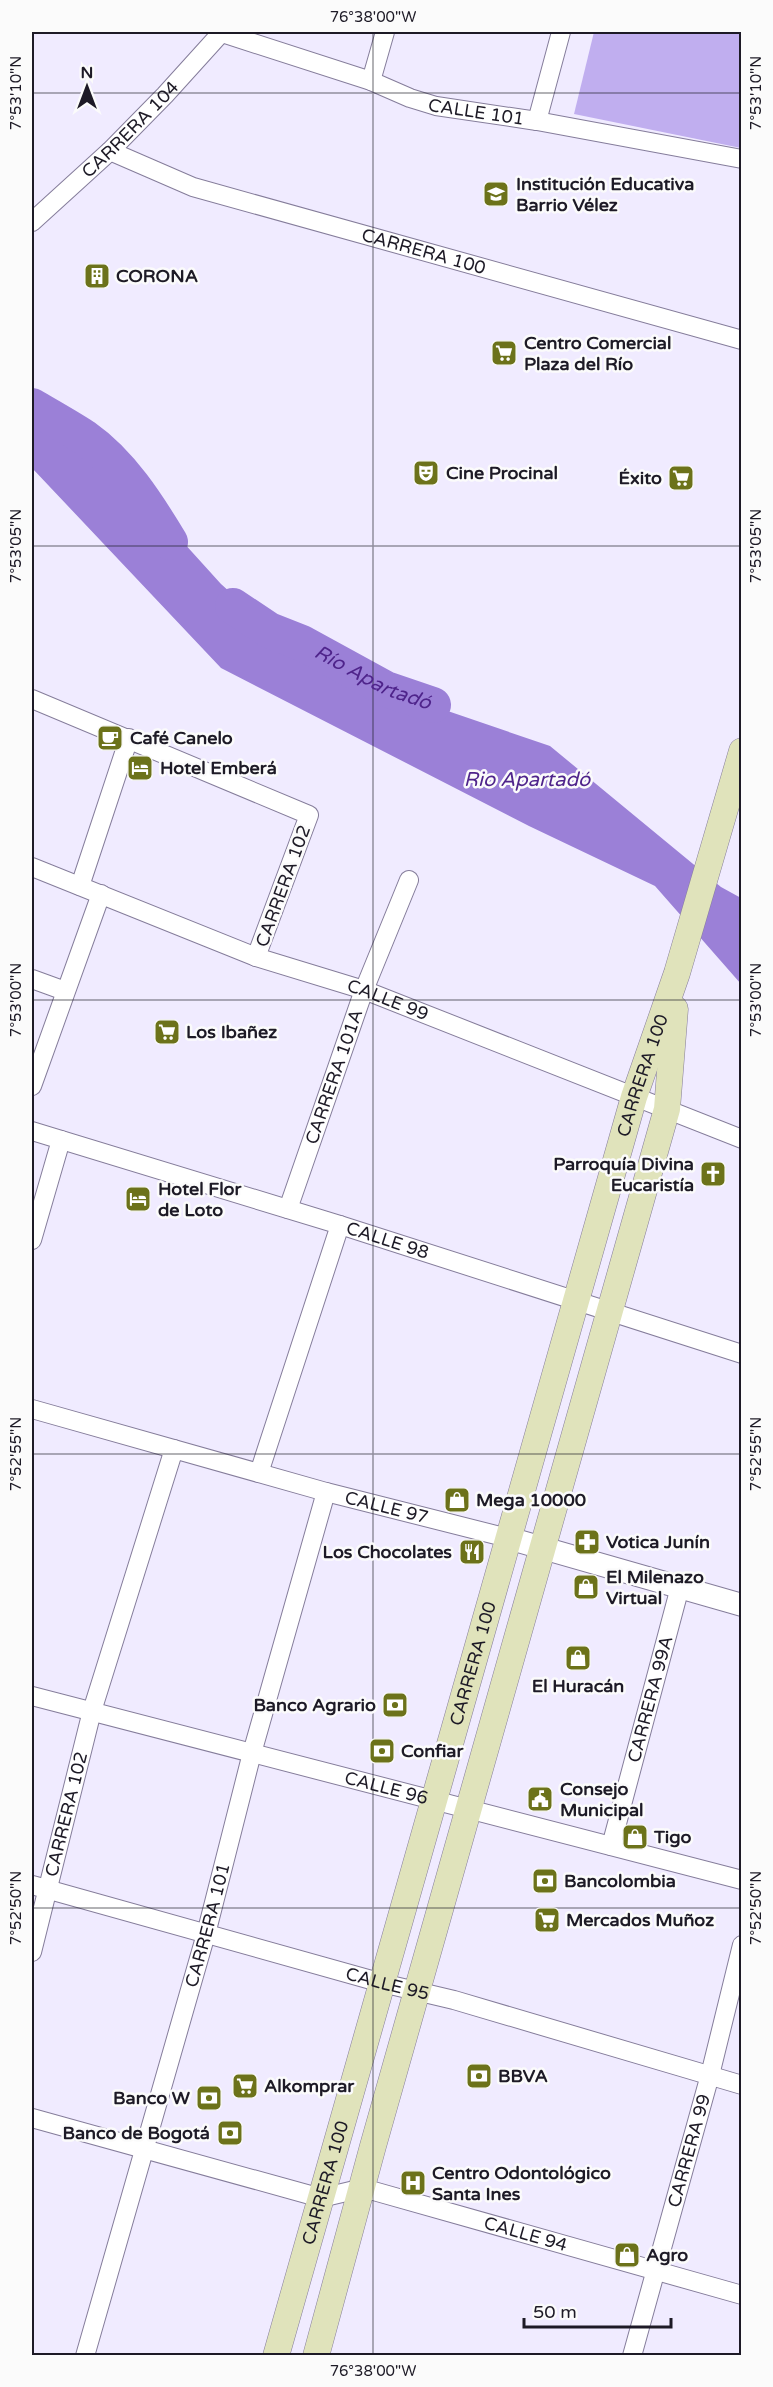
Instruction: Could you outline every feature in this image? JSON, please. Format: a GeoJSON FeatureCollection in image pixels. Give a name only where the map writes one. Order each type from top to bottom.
{"type":"FeatureCollection","features":[{"type":"Feature","properties":{"kind":"main road","name":"CARRERA 100"},"geometry":{"type":"LineString","coordinates":[[276,2355],[634,1097],[677,973],[739,758]]}},
{"type":"Feature","properties":{"kind":"main road","name":"CARRERA 100"},"geometry":{"type":"LineString","coordinates":[[316,2355],[667,1109],[677,973]]}},
{"type":"Feature","properties":{"kind":"street","name":"CALLE 101"},"geometry":{"type":"LineString","coordinates":[[220,32],[371,81],[410,99],[436,106],[537,121],[741,159]]}},
{"type":"Feature","properties":{"kind":"street","name":"CARRERA 104"},"geometry":{"type":"LineString","coordinates":[[32,222],[110,151],[220,32]]}},
{"type":"Feature","properties":{"kind":"street"},"geometry":{"type":"LineString","coordinates":[[371,81],[385,32]]}},
{"type":"Feature","properties":{"kind":"street"},"geometry":{"type":"LineString","coordinates":[[537,121],[561,32]]}},
{"type":"Feature","properties":{"kind":"street","name":"CARRERA 100"},"geometry":{"type":"LineString","coordinates":[[110,151],[193,187],[741,340]]}},
{"type":"Feature","properties":{"kind":"street"},"geometry":{"type":"LineString","coordinates":[[32,699],[129,738],[80,886]]}},
{"type":"Feature","properties":{"kind":"street","name":"CARRERA 102"},"geometry":{"type":"LineString","coordinates":[[129,738],[309,815],[256,957]]}},
{"type":"Feature","properties":{"kind":"street","name":"CALLE 99"},"geometry":{"type":"LineString","coordinates":[[32,867],[256,957],[364,990],[741,1139]]}},
{"type":"Feature","properties":{"kind":"street","name":"CARRERA 101A"},"geometry":{"type":"LineString","coordinates":[[288,1209],[364,990],[409,880]]}},
{"type":"Feature","properties":{"kind":"street"},"geometry":{"type":"LineString","coordinates":[[32,1086],[100,894]]}},
{"type":"Feature","properties":{"kind":"street"},"geometry":{"type":"LineString","coordinates":[[32,979],[65,991]]}},
{"type":"Feature","properties":{"kind":"street","name":"CALLE 98"},"geometry":{"type":"LineString","coordinates":[[32,1131],[340,1225],[741,1354]]}},
{"type":"Feature","properties":{"kind":"street"},"geometry":{"type":"LineString","coordinates":[[32,1240],[61,1140]]}},
{"type":"Feature","properties":{"kind":"street"},"geometry":{"type":"LineString","coordinates":[[259,1473],[340,1225]]}},
{"type":"Feature","properties":{"kind":"street","name":"CALLE 97"},"geometry":{"type":"LineString","coordinates":[[32,1409],[259,1473],[508,1538],[741,1605]]}},
{"type":"Feature","properties":{"kind":"street","name":"CARRERA 102"},"geometry":{"type":"LineString","coordinates":[[32,1952],[40,1887],[174,1449]]}},
{"type":"Feature","properties":{"kind":"street","name":"CARRERA 101"},"geometry":{"type":"LineString","coordinates":[[84,2355],[206,1934],[252,1753],[326,1491]]}},
{"type":"Feature","properties":{"kind":"street","name":"CARRERA 99A"},"geometry":{"type":"LineString","coordinates":[[611,1846],[680,1587]]}},
{"type":"Feature","properties":{"kind":"street","name":"CALLE 96"},"geometry":{"type":"LineString","coordinates":[[32,1696],[741,1880]]}},
{"type":"Feature","properties":{"kind":"street","name":"CALLE 95"},"geometry":{"type":"LineString","coordinates":[[40,1887],[382,1983],[418,1991],[741,2085]]}},
{"type":"Feature","properties":{"kind":"street","name":"CARRERA 99"},"geometry":{"type":"LineString","coordinates":[[632,2355],[710,2075],[741,1945]]}},
{"type":"Feature","properties":{"kind":"street","name":"CALLE 94"},"geometry":{"type":"LineString","coordinates":[[32,2118],[321,2198],[363,2188],[741,2295]]}},
{"type":"Feature","properties":{"kind":"shaded area"},"geometry":{"type":"Polygon","coordinates":[[[594,32],[741,32],[741,148],[574,114],[594,32]]]}},
{"type":"Feature","properties":{"kind":"water","name":"Rio Apartadó"},"geometry":{"type":"Polygon","coordinates":[[[32,395],[144,499],[221,584],[310,664],[550,746],[721,887],[741,898],[741,984],[655,886],[529,826],[221,668],[32,468],[32,395]]]}},
{"type":"Feature","properties":{"kind":"waterway","name":"Río Apartadó"},"geometry":{"type":"LineString","coordinates":[[32,406],[84,437],[110,459],[142,499],[170,542]]}},
{"type":"Feature","properties":{"kind":"waterway","name":"Río Apartadó"},"geometry":{"type":"LineString","coordinates":[[233,606],[269,630],[302,643],[386,689],[433,705]]}},
{"type":"Feature","properties":{"kind":"place","name":"Institución Educativa Barrio Vélez"},"geometry":{"type":"Point","coordinates":[496,194]}},
{"type":"Feature","properties":{"kind":"place","name":"CORONA"},"geometry":{"type":"Point","coordinates":[97,276]}},
{"type":"Feature","properties":{"kind":"place","name":"Centro Comercial Plaza del Río"},"geometry":{"type":"Point","coordinates":[504,353]}},
{"type":"Feature","properties":{"kind":"place","name":"Cine Procinal"},"geometry":{"type":"Point","coordinates":[426,473]}},
{"type":"Feature","properties":{"kind":"place","name":"Éxito"},"geometry":{"type":"Point","coordinates":[681,478]}},
{"type":"Feature","properties":{"kind":"place","name":"Café Canelo"},"geometry":{"type":"Point","coordinates":[110,738]}},
{"type":"Feature","properties":{"kind":"place","name":"Hotel Emberá"},"geometry":{"type":"Point","coordinates":[140,768]}},
{"type":"Feature","properties":{"kind":"place","name":"Los Ibañez"},"geometry":{"type":"Point","coordinates":[167,1032]}},
{"type":"Feature","properties":{"kind":"place","name":"Parroquía Divina Eucaristía"},"geometry":{"type":"Point","coordinates":[713,1174]}},
{"type":"Feature","properties":{"kind":"place","name":"Hotel Flor de Loto"},"geometry":{"type":"Point","coordinates":[138,1199]}},
{"type":"Feature","properties":{"kind":"place","name":"Mega 10000"},"geometry":{"type":"Point","coordinates":[457,1500]}},
{"type":"Feature","properties":{"kind":"place","name":"Votica Junín"},"geometry":{"type":"Point","coordinates":[587,1542]}},
{"type":"Feature","properties":{"kind":"place","name":"Los Chocolates"},"geometry":{"type":"Point","coordinates":[472,1552]}},
{"type":"Feature","properties":{"kind":"place","name":"El Milenazo Virtual"},"geometry":{"type":"Point","coordinates":[586,1587]}},
{"type":"Feature","properties":{"kind":"place","name":"El Huracán"},"geometry":{"type":"Point","coordinates":[578,1658]}},
{"type":"Feature","properties":{"kind":"place","name":"Banco Agrario"},"geometry":{"type":"Point","coordinates":[395,1705]}},
{"type":"Feature","properties":{"kind":"place","name":"Confiar"},"geometry":{"type":"Point","coordinates":[382,1751]}},
{"type":"Feature","properties":{"kind":"place","name":"Consejo Municipal"},"geometry":{"type":"Point","coordinates":[540,1799]}},
{"type":"Feature","properties":{"kind":"place","name":"Tigo"},"geometry":{"type":"Point","coordinates":[635,1837]}},
{"type":"Feature","properties":{"kind":"place","name":"Bancolombia"},"geometry":{"type":"Point","coordinates":[545,1881]}},
{"type":"Feature","properties":{"kind":"place","name":"Mercados Muñoz"},"geometry":{"type":"Point","coordinates":[547,1920]}},
{"type":"Feature","properties":{"kind":"place","name":"BBVA"},"geometry":{"type":"Point","coordinates":[479,2076]}},
{"type":"Feature","properties":{"kind":"place","name":"Alkomprar"},"geometry":{"type":"Point","coordinates":[245,2086]}},
{"type":"Feature","properties":{"kind":"place","name":"Banco W"},"geometry":{"type":"Point","coordinates":[209,2098]}},
{"type":"Feature","properties":{"kind":"place","name":"Banco de Bogotá"},"geometry":{"type":"Point","coordinates":[230,2133]}},
{"type":"Feature","properties":{"kind":"place","name":"Centro Odontológico Santa Ines"},"geometry":{"type":"Point","coordinates":[413,2183]}},
{"type":"Feature","properties":{"kind":"place","name":"Agro"},"geometry":{"type":"Point","coordinates":[627,2255]}}]}
